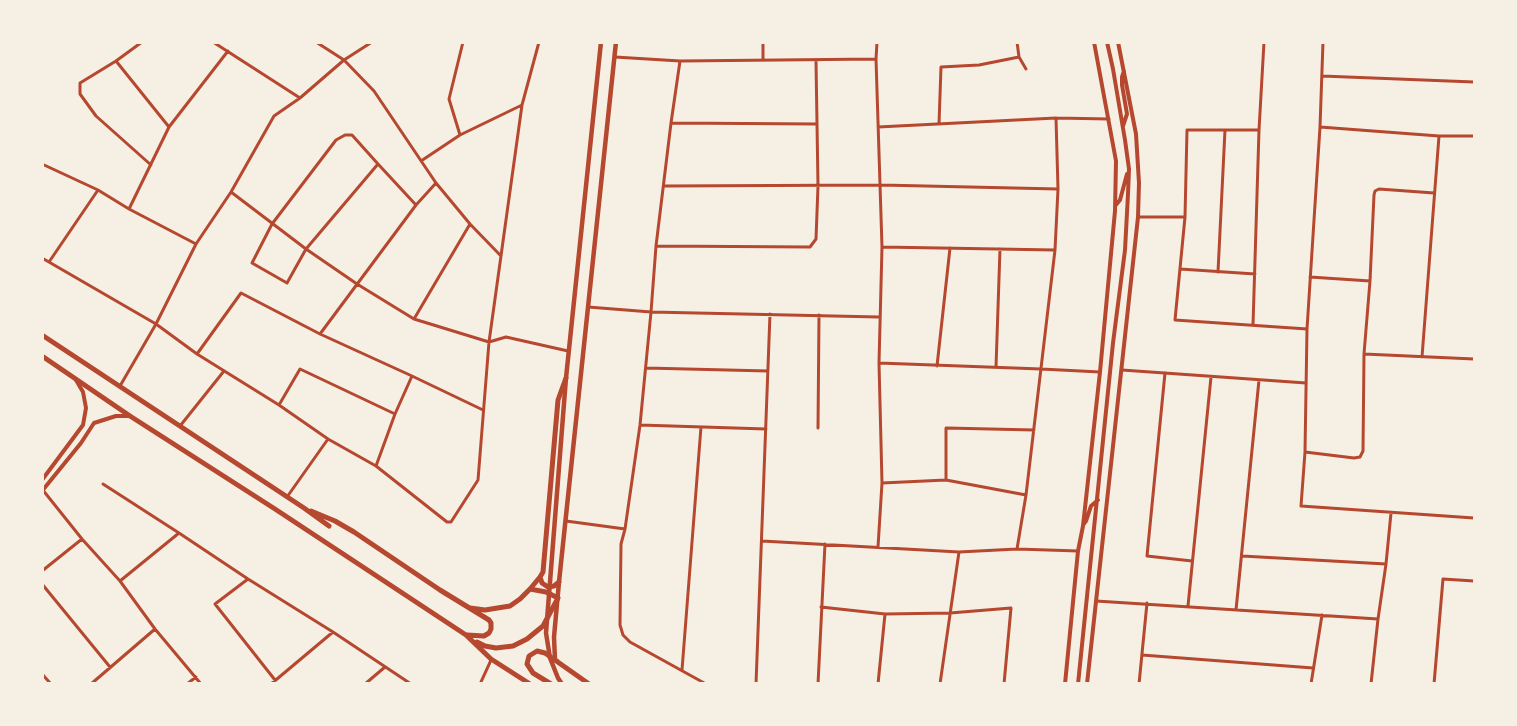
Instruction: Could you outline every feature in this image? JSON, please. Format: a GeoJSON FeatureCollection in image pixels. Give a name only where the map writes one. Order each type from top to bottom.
{"type":"FeatureCollection","features":[{"type":"Feature","properties":{"kind":"main road"},"geometry":{"type":"LineString","coordinates":[[562,684],[550,658],[546,633],[568,351],[601,42]]}},
{"type":"Feature","properties":{"kind":"main road"},"geometry":{"type":"LineString","coordinates":[[564,667],[555,660],[554,637],[616,42]]}},
{"type":"Feature","properties":{"kind":"main road"},"geometry":{"type":"LineString","coordinates":[[42,335],[329,526]]}},
{"type":"Feature","properties":{"kind":"main road"},"geometry":{"type":"LineString","coordinates":[[42,356],[130,416],[284,514],[466,635],[491,659],[530,684]]}},
{"type":"Feature","properties":{"kind":"main road"},"geometry":{"type":"LineString","coordinates":[[470,608],[485,610],[510,606],[520,599],[540,577],[544,564],[558,400],[566,378]]}},
{"type":"Feature","properties":{"kind":"main road"},"geometry":{"type":"LineString","coordinates":[[304,508],[335,521],[354,532],[491,623],[489,633],[484,636],[466,635]]}},
{"type":"Feature","properties":{"kind":"main road"},"geometry":{"type":"LineString","coordinates":[[540,577],[542,584],[548,587],[554,586],[559,582]]}},
{"type":"Feature","properties":{"kind":"main road"},"geometry":{"type":"LineString","coordinates":[[530,589],[546,592],[558,598]]}},
{"type":"Feature","properties":{"kind":"main road"},"geometry":{"type":"LineString","coordinates":[[472,640],[485,646],[496,648],[513,646],[527,639],[542,626],[558,598]]}},
{"type":"Feature","properties":{"kind":"main road"},"geometry":{"type":"LineString","coordinates":[[551,684],[533,673],[527,664],[529,656],[537,651],[545,653],[589,684]]}},
{"type":"Feature","properties":{"kind":"street"},"geometry":{"type":"LineString","coordinates":[[142,42],[116,61],[80,83],[80,94],[96,116],[151,165]]}},
{"type":"Feature","properties":{"kind":"street"},"geometry":{"type":"LineString","coordinates":[[214,42],[300,98]]}},
{"type":"Feature","properties":{"kind":"street"},"geometry":{"type":"LineString","coordinates":[[316,42],[344,60],[374,91],[436,183],[470,224],[502,256]]}},
{"type":"Feature","properties":{"kind":"street"},"geometry":{"type":"LineString","coordinates":[[120,386],[156,324],[196,244],[231,192],[274,116],[300,98],[344,60],[372,42]]}},
{"type":"Feature","properties":{"kind":"street"},"geometry":{"type":"LineString","coordinates":[[460,135],[449,99],[463,42]]}},
{"type":"Feature","properties":{"kind":"street"},"geometry":{"type":"LineString","coordinates":[[42,258],[156,324],[197,354],[279,404],[328,439],[376,466],[447,522],[451,522],[478,480],[489,342],[522,105],[538,44],[531,42]]}},
{"type":"Feature","properties":{"kind":"street"},"geometry":{"type":"LineString","coordinates":[[762,60],[763,42]]}},
{"type":"Feature","properties":{"kind":"street"},"geometry":{"type":"LineString","coordinates":[[877,42],[882,247],[879,316],[882,483],[878,547]]}},
{"type":"Feature","properties":{"kind":"street"},"geometry":{"type":"LineString","coordinates":[[1017,42],[1019,57],[1026,70]]}},
{"type":"Feature","properties":{"kind":"street"},"geometry":{"type":"LineString","coordinates":[[1065,684],[1078,551],[1083,526],[1100,372],[1115,206],[1116,161],[1110,118],[1094,42]]}},
{"type":"Feature","properties":{"kind":"street"},"geometry":{"type":"LineString","coordinates":[[1078,684],[1113,343],[1125,250],[1129,169],[1107,42]]}},
{"type":"Feature","properties":{"kind":"street"},"geometry":{"type":"LineString","coordinates":[[1087,684],[1138,217],[1139,183],[1136,134],[1118,42]]}},
{"type":"Feature","properties":{"kind":"street"},"geometry":{"type":"LineString","coordinates":[[1253,325],[1259,130],[1264,42]]}},
{"type":"Feature","properties":{"kind":"street"},"geometry":{"type":"LineString","coordinates":[[1323,42],[1320,127],[1306,329],[1305,452],[1301,506],[1474,518]]}},
{"type":"Feature","properties":{"kind":"street"},"geometry":{"type":"LineString","coordinates":[[129,209],[169,127],[228,52]]}},
{"type":"Feature","properties":{"kind":"street"},"geometry":{"type":"LineString","coordinates":[[615,56],[680,61],[876,59]]}},
{"type":"Feature","properties":{"kind":"street"},"geometry":{"type":"LineString","coordinates":[[940,124],[941,67],[979,65],[1019,57]]}},
{"type":"Feature","properties":{"kind":"street"},"geometry":{"type":"LineString","coordinates":[[116,61],[169,127]]}},
{"type":"Feature","properties":{"kind":"street"},"geometry":{"type":"LineString","coordinates":[[680,61],[656,246],[640,425],[625,529],[621,544],[620,624],[623,635],[630,642],[706,684]]}},
{"type":"Feature","properties":{"kind":"street"},"geometry":{"type":"LineString","coordinates":[[656,246],[810,247],[816,239],[818,186],[816,61]]}},
{"type":"Feature","properties":{"kind":"street"},"geometry":{"type":"LineString","coordinates":[[1123,128],[1127,114],[1122,85],[1124,71]]}},
{"type":"Feature","properties":{"kind":"street"},"geometry":{"type":"LineString","coordinates":[[1322,76],[1474,82]]}},
{"type":"Feature","properties":{"kind":"street"},"geometry":{"type":"LineString","coordinates":[[421,161],[460,135],[522,105]]}},
{"type":"Feature","properties":{"kind":"street"},"geometry":{"type":"LineString","coordinates":[[878,128],[1056,118],[1110,118]]}},
{"type":"Feature","properties":{"kind":"street"},"geometry":{"type":"LineString","coordinates":[[1017,548],[1026,495],[1055,250],[1058,189],[1056,118]]}},
{"type":"Feature","properties":{"kind":"street"},"geometry":{"type":"LineString","coordinates":[[671,123],[817,124]]}},
{"type":"Feature","properties":{"kind":"street"},"geometry":{"type":"LineString","coordinates":[[1320,127],[1439,136],[1474,136]]}},
{"type":"Feature","properties":{"kind":"street"},"geometry":{"type":"LineString","coordinates":[[1259,130],[1187,130],[1185,217],[1175,320],[1306,329]]}},
{"type":"Feature","properties":{"kind":"street"},"geometry":{"type":"LineString","coordinates":[[1218,272],[1226,130]]}},
{"type":"Feature","properties":{"kind":"street"},"geometry":{"type":"LineString","coordinates":[[378,164],[306,249],[287,283],[252,263],[272,224],[336,140],[345,135],[352,135],[416,205]]}},
{"type":"Feature","properties":{"kind":"street"},"geometry":{"type":"LineString","coordinates":[[1422,357],[1439,136]]}},
{"type":"Feature","properties":{"kind":"street"},"geometry":{"type":"LineString","coordinates":[[42,164],[98,190],[129,209],[196,244]]}},
{"type":"Feature","properties":{"kind":"street"},"geometry":{"type":"LineString","coordinates":[[1115,206],[1120,200],[1129,169]]}},
{"type":"Feature","properties":{"kind":"street"},"geometry":{"type":"LineString","coordinates":[[320,334],[416,205],[436,183]]}},
{"type":"Feature","properties":{"kind":"street"},"geometry":{"type":"LineString","coordinates":[[664,186],[881,185],[1058,189]]}},
{"type":"Feature","properties":{"kind":"street"},"geometry":{"type":"LineString","coordinates":[[1305,452],[1354,458],[1360,457],[1363,451],[1364,354],[1374,195],[1379,189],[1434,193]]}},
{"type":"Feature","properties":{"kind":"street"},"geometry":{"type":"LineString","coordinates":[[49,262],[98,190]]}},
{"type":"Feature","properties":{"kind":"street"},"geometry":{"type":"LineString","coordinates":[[231,192],[306,249],[357,284],[414,319],[489,342],[506,337],[568,351]]}},
{"type":"Feature","properties":{"kind":"street"},"geometry":{"type":"LineString","coordinates":[[1138,217],[1185,217]]}},
{"type":"Feature","properties":{"kind":"street"},"geometry":{"type":"LineString","coordinates":[[414,319],[470,224]]}},
{"type":"Feature","properties":{"kind":"street"},"geometry":{"type":"LineString","coordinates":[[882,247],[1055,250]]}},
{"type":"Feature","properties":{"kind":"street"},"geometry":{"type":"LineString","coordinates":[[937,366],[950,248]]}},
{"type":"Feature","properties":{"kind":"street"},"geometry":{"type":"LineString","coordinates":[[996,367],[1000,249]]}},
{"type":"Feature","properties":{"kind":"street"},"geometry":{"type":"LineString","coordinates":[[1180,269],[1255,274]]}},
{"type":"Feature","properties":{"kind":"street"},"geometry":{"type":"LineString","coordinates":[[1310,277],[1370,280]]}},
{"type":"Feature","properties":{"kind":"street"},"geometry":{"type":"LineString","coordinates":[[197,354],[241,293],[320,334],[483,410]]}},
{"type":"Feature","properties":{"kind":"street"},"geometry":{"type":"LineString","coordinates":[[588,307],[651,312],[879,316]]}},
{"type":"Feature","properties":{"kind":"street"},"geometry":{"type":"LineString","coordinates":[[756,684],[770,314]]}},
{"type":"Feature","properties":{"kind":"street"},"geometry":{"type":"LineString","coordinates":[[818,428],[819,315]]}},
{"type":"Feature","properties":{"kind":"street"},"geometry":{"type":"LineString","coordinates":[[1364,354],[1474,359]]}},
{"type":"Feature","properties":{"kind":"street"},"geometry":{"type":"LineString","coordinates":[[879,363],[1042,368],[1100,372]]}},
{"type":"Feature","properties":{"kind":"street"},"geometry":{"type":"LineString","coordinates":[[646,368],[768,371]]}},
{"type":"Feature","properties":{"kind":"street"},"geometry":{"type":"LineString","coordinates":[[279,404],[300,369],[395,414]]}},
{"type":"Feature","properties":{"kind":"street"},"geometry":{"type":"LineString","coordinates":[[1122,370],[1306,383]]}},
{"type":"Feature","properties":{"kind":"street"},"geometry":{"type":"LineString","coordinates":[[180,426],[224,371]]}},
{"type":"Feature","properties":{"kind":"street"},"geometry":{"type":"LineString","coordinates":[[1165,373],[1147,556],[1192,561]]}},
{"type":"Feature","properties":{"kind":"street"},"geometry":{"type":"LineString","coordinates":[[376,466],[395,414],[412,376]]}},
{"type":"Feature","properties":{"kind":"street"},"geometry":{"type":"LineString","coordinates":[[1188,606],[1211,376]]}},
{"type":"Feature","properties":{"kind":"street"},"geometry":{"type":"LineString","coordinates":[[42,480],[83,425],[86,408],[83,392],[75,378]]}},
{"type":"Feature","properties":{"kind":"street"},"geometry":{"type":"LineString","coordinates":[[1236,610],[1259,380]]}},
{"type":"Feature","properties":{"kind":"street"},"geometry":{"type":"LineString","coordinates":[[130,416],[116,416],[94,423],[81,443],[43,490],[82,540],[120,581],[155,629],[201,684]]}},
{"type":"Feature","properties":{"kind":"street"},"geometry":{"type":"LineString","coordinates":[[640,425],[766,429]]}},
{"type":"Feature","properties":{"kind":"street"},"geometry":{"type":"LineString","coordinates":[[682,670],[700,427]]}},
{"type":"Feature","properties":{"kind":"street"},"geometry":{"type":"LineString","coordinates":[[946,480],[946,428],[1034,430]]}},
{"type":"Feature","properties":{"kind":"street"},"geometry":{"type":"LineString","coordinates":[[287,497],[328,439]]}},
{"type":"Feature","properties":{"kind":"street"},"geometry":{"type":"LineString","coordinates":[[882,483],[946,480],[1026,495]]}},
{"type":"Feature","properties":{"kind":"street"},"geometry":{"type":"LineString","coordinates":[[102,484],[411,684]]}},
{"type":"Feature","properties":{"kind":"street"},"geometry":{"type":"LineString","coordinates":[[1083,526],[1091,506],[1098,500]]}},
{"type":"Feature","properties":{"kind":"street"},"geometry":{"type":"LineString","coordinates":[[1371,684],[1391,513]]}},
{"type":"Feature","properties":{"kind":"street"},"geometry":{"type":"LineString","coordinates":[[566,521],[625,529]]}},
{"type":"Feature","properties":{"kind":"street"},"geometry":{"type":"LineString","coordinates":[[120,581],[179,533]]}},
{"type":"Feature","properties":{"kind":"street"},"geometry":{"type":"LineString","coordinates":[[42,571],[82,540]]}},
{"type":"Feature","properties":{"kind":"street"},"geometry":{"type":"LineString","coordinates":[[762,542],[959,552],[1017,548],[1078,551]]}},
{"type":"Feature","properties":{"kind":"street"},"geometry":{"type":"LineString","coordinates":[[818,684],[825,544]]}},
{"type":"Feature","properties":{"kind":"street"},"geometry":{"type":"LineString","coordinates":[[940,684],[959,552]]}},
{"type":"Feature","properties":{"kind":"street"},"geometry":{"type":"LineString","coordinates":[[1242,556],[1386,564]]}},
{"type":"Feature","properties":{"kind":"street"},"geometry":{"type":"LineString","coordinates":[[248,579],[215,604],[275,680]]}},
{"type":"Feature","properties":{"kind":"street"},"geometry":{"type":"LineString","coordinates":[[1434,684],[1443,579],[1474,581]]}},
{"type":"Feature","properties":{"kind":"street"},"geometry":{"type":"LineString","coordinates":[[42,584],[110,667]]}},
{"type":"Feature","properties":{"kind":"street"},"geometry":{"type":"LineString","coordinates":[[1096,601],[1378,619]]}},
{"type":"Feature","properties":{"kind":"street"},"geometry":{"type":"LineString","coordinates":[[1139,684],[1147,604]]}},
{"type":"Feature","properties":{"kind":"street"},"geometry":{"type":"LineString","coordinates":[[821,607],[884,614],[950,613],[1011,608],[1004,684]]}},
{"type":"Feature","properties":{"kind":"street"},"geometry":{"type":"LineString","coordinates":[[878,684],[884,614]]}},
{"type":"Feature","properties":{"kind":"street"},"geometry":{"type":"LineString","coordinates":[[1310,684],[1322,615]]}},
{"type":"Feature","properties":{"kind":"street"},"geometry":{"type":"LineString","coordinates":[[91,684],[155,629]]}},
{"type":"Feature","properties":{"kind":"street"},"geometry":{"type":"LineString","coordinates":[[271,684],[333,632]]}},
{"type":"Feature","properties":{"kind":"street"},"geometry":{"type":"LineString","coordinates":[[1142,655],[1313,668]]}},
{"type":"Feature","properties":{"kind":"street"},"geometry":{"type":"LineString","coordinates":[[480,684],[491,659]]}},
{"type":"Feature","properties":{"kind":"street"},"geometry":{"type":"LineString","coordinates":[[365,684],[385,667]]}},
{"type":"Feature","properties":{"kind":"street"},"geometry":{"type":"LineString","coordinates":[[42,674],[50,684]]}},
{"type":"Feature","properties":{"kind":"street"},"geometry":{"type":"LineString","coordinates":[[187,684],[196,677]]}}]}
